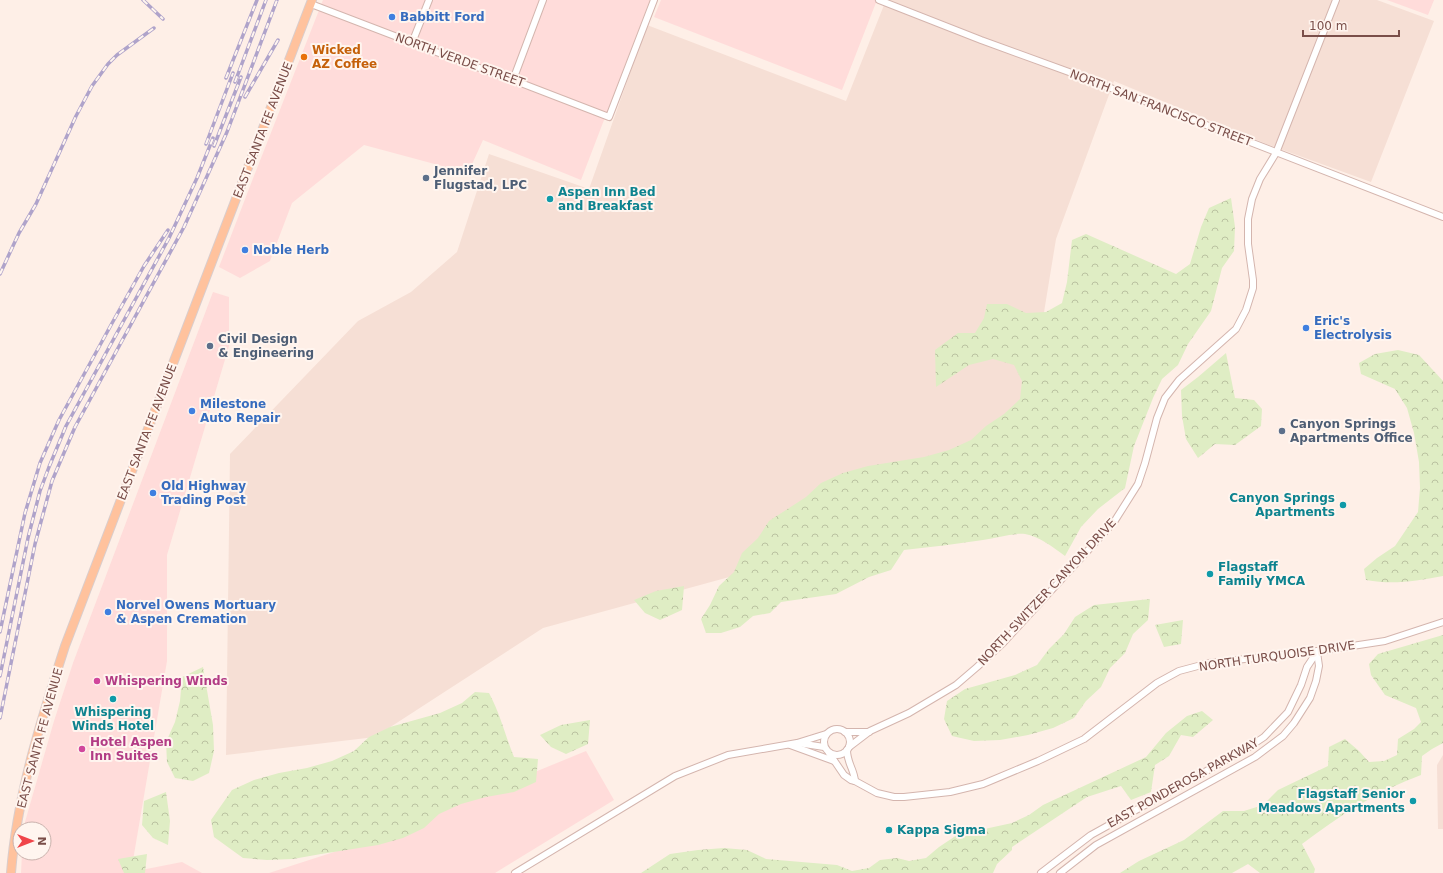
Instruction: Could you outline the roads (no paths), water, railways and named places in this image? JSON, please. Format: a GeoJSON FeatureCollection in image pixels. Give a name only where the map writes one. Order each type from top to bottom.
{"type":"FeatureCollection","features":[{"type":"Feature","properties":{"kind":"main road","name":"EAST SANTA FE AVENUE"},"geometry":{"type":"LineString","coordinates":[[11,873],[15,836],[23,793],[47,702],[65,646],[311,2]]}},
{"type":"Feature","properties":{"kind":"street"},"geometry":{"type":"LineString","coordinates":[[412,43],[429,0]]}},
{"type":"Feature","properties":{"kind":"street"},"geometry":{"type":"LineString","coordinates":[[513,80],[543,0]]}},
{"type":"Feature","properties":{"kind":"street","name":"NORTH VERDE STREET"},"geometry":{"type":"LineString","coordinates":[[311,2],[412,43],[609,117],[654,0]]}},
{"type":"Feature","properties":{"kind":"street","name":"NORTH SAN FRANCISCO STREET"},"geometry":{"type":"LineString","coordinates":[[879,0],[981,40],[1080,76],[1443,217]]}},
{"type":"Feature","properties":{"kind":"street","name":"NORTH SWITZER CANYON DRIVE"},"geometry":{"type":"LineString","coordinates":[[848,749],[870,731],[909,713],[949,689],[977,667],[1003,642],[1114,522],[1138,484],[1157,418],[1166,398],[1179,380],[1236,329],[1246,310],[1253,288],[1248,244],[1248,219],[1252,199],[1260,178],[1276,153],[1336,0]]}},
{"type":"Feature","properties":{"kind":"street","name":"NORTH TURQUOISE DRIVE"},"geometry":{"type":"LineString","coordinates":[[829,753],[844,775],[877,793],[894,797],[950,792],[983,784],[1038,761],[1084,738],[1157,683],[1179,672],[1209,663],[1317,652],[1385,641],[1443,622]]}},
{"type":"Feature","properties":{"kind":"street","name":"EAST PONDEROSA PARKWAY"},"geometry":{"type":"LineString","coordinates":[[1041,873],[1090,835],[1246,749],[1264,737],[1288,712],[1301,685],[1307,667],[1317,652]]}},
{"type":"Feature","properties":{"kind":"street","name":"EAST PONDEROSA PARKWAY"},"geometry":{"type":"LineString","coordinates":[[1060,873],[1096,845],[1255,757],[1283,736],[1294,723],[1310,698],[1319,666],[1317,652]]}},
{"type":"Feature","properties":{"kind":"street"},"geometry":{"type":"LineString","coordinates":[[515,873],[675,776],[728,755],[797,743],[826,734],[835,729],[845,732],[849,739],[849,764],[855,776],[855,781]]}},
{"type":"Feature","properties":{"kind":"street","name":"NORTH SWITZER CANYON DRIVE"},"geometry":{"type":"LineString","coordinates":[[845,732],[870,731]]}},
{"type":"Feature","properties":{"kind":"street"},"geometry":{"type":"LineString","coordinates":[[826,734],[824,739],[824,747],[829,753],[841,754],[848,749]]}},
{"type":"Feature","properties":{"kind":"street"},"geometry":{"type":"LineString","coordinates":[[797,743],[824,747]]}},
{"type":"Feature","properties":{"kind":"street"},"geometry":{"type":"LineString","coordinates":[[789,744],[835,762]]}},
{"type":"Feature","properties":{"kind":"railway"},"geometry":{"type":"LineString","coordinates":[[143,0],[163,19]]}},
{"type":"Feature","properties":{"kind":"railway"},"geometry":{"type":"LineString","coordinates":[[226,78],[257,0]]}},
{"type":"Feature","properties":{"kind":"railway"},"geometry":{"type":"LineString","coordinates":[[235,82],[266,0]]}},
{"type":"Feature","properties":{"kind":"railway"},"geometry":{"type":"LineString","coordinates":[[0,718],[35,544],[52,481],[75,427],[184,227],[227,132],[277,0]]}},
{"type":"Feature","properties":{"kind":"railway"},"geometry":{"type":"LineString","coordinates":[[0,274],[19,233],[36,204],[76,116],[92,86],[108,64],[117,55],[154,28]]}},
{"type":"Feature","properties":{"kind":"railway"},"geometry":{"type":"LineString","coordinates":[[245,97],[278,40]]}},
{"type":"Feature","properties":{"kind":"railway"},"geometry":{"type":"LineString","coordinates":[[206,144],[233,73]]}},
{"type":"Feature","properties":{"kind":"railway"},"geometry":{"type":"LineString","coordinates":[[214,146],[241,77]]}},
{"type":"Feature","properties":{"kind":"railway"},"geometry":{"type":"LineString","coordinates":[[0,676],[28,538],[40,491],[49,467],[66,426],[169,238],[197,178],[213,138]]}},
{"type":"Feature","properties":{"kind":"railway"},"geometry":{"type":"LineString","coordinates":[[0,632],[25,513],[40,463],[59,420],[111,325],[144,266],[168,230]]}},
{"type":"Feature","properties":{"kind":"place","name":"Babbitt Ford"},"geometry":{"type":"Point","coordinates":[392,17]}},
{"type":"Feature","properties":{"kind":"place","name":"Wicked AZ Coffee"},"geometry":{"type":"Point","coordinates":[304,57]}},
{"type":"Feature","properties":{"kind":"place","name":"Jennifer Flugstad, LPC"},"geometry":{"type":"Point","coordinates":[426,178]}},
{"type":"Feature","properties":{"kind":"place","name":"Aspen Inn Bed and Breakfast"},"geometry":{"type":"Point","coordinates":[550,199]}},
{"type":"Feature","properties":{"kind":"place","name":"Noble Herb"},"geometry":{"type":"Point","coordinates":[245,250]}},
{"type":"Feature","properties":{"kind":"place","name":"Eric's Electrolysis"},"geometry":{"type":"Point","coordinates":[1306,328]}},
{"type":"Feature","properties":{"kind":"place","name":"Civil Design & Engineering"},"geometry":{"type":"Point","coordinates":[210,346]}},
{"type":"Feature","properties":{"kind":"place","name":"Milestone Auto Repair"},"geometry":{"type":"Point","coordinates":[192,411]}},
{"type":"Feature","properties":{"kind":"place","name":"Canyon Springs Apartments Office"},"geometry":{"type":"Point","coordinates":[1282,431]}},
{"type":"Feature","properties":{"kind":"place","name":"Old Highway Trading Post"},"geometry":{"type":"Point","coordinates":[153,493]}},
{"type":"Feature","properties":{"kind":"place","name":"Canyon Springs Apartments"},"geometry":{"type":"Point","coordinates":[1343,505]}},
{"type":"Feature","properties":{"kind":"place","name":"Flagstaff Family YMCA"},"geometry":{"type":"Point","coordinates":[1210,574]}},
{"type":"Feature","properties":{"kind":"place","name":"Norvel Owens Mortuary & Aspen Cremation"},"geometry":{"type":"Point","coordinates":[108,612]}},
{"type":"Feature","properties":{"kind":"place","name":"Whispering Winds"},"geometry":{"type":"Point","coordinates":[97,681]}},
{"type":"Feature","properties":{"kind":"place","name":"Whispering Winds Hotel"},"geometry":{"type":"Point","coordinates":[113,699]}},
{"type":"Feature","properties":{"kind":"place","name":"Hotel Aspen Inn Suites"},"geometry":{"type":"Point","coordinates":[82,749]}},
{"type":"Feature","properties":{"kind":"place","name":"Flagstaff Senior Meadows Apartments"},"geometry":{"type":"Point","coordinates":[1413,801]}},
{"type":"Feature","properties":{"kind":"place","name":"Kappa Sigma"},"geometry":{"type":"Point","coordinates":[889,830]}}]}
